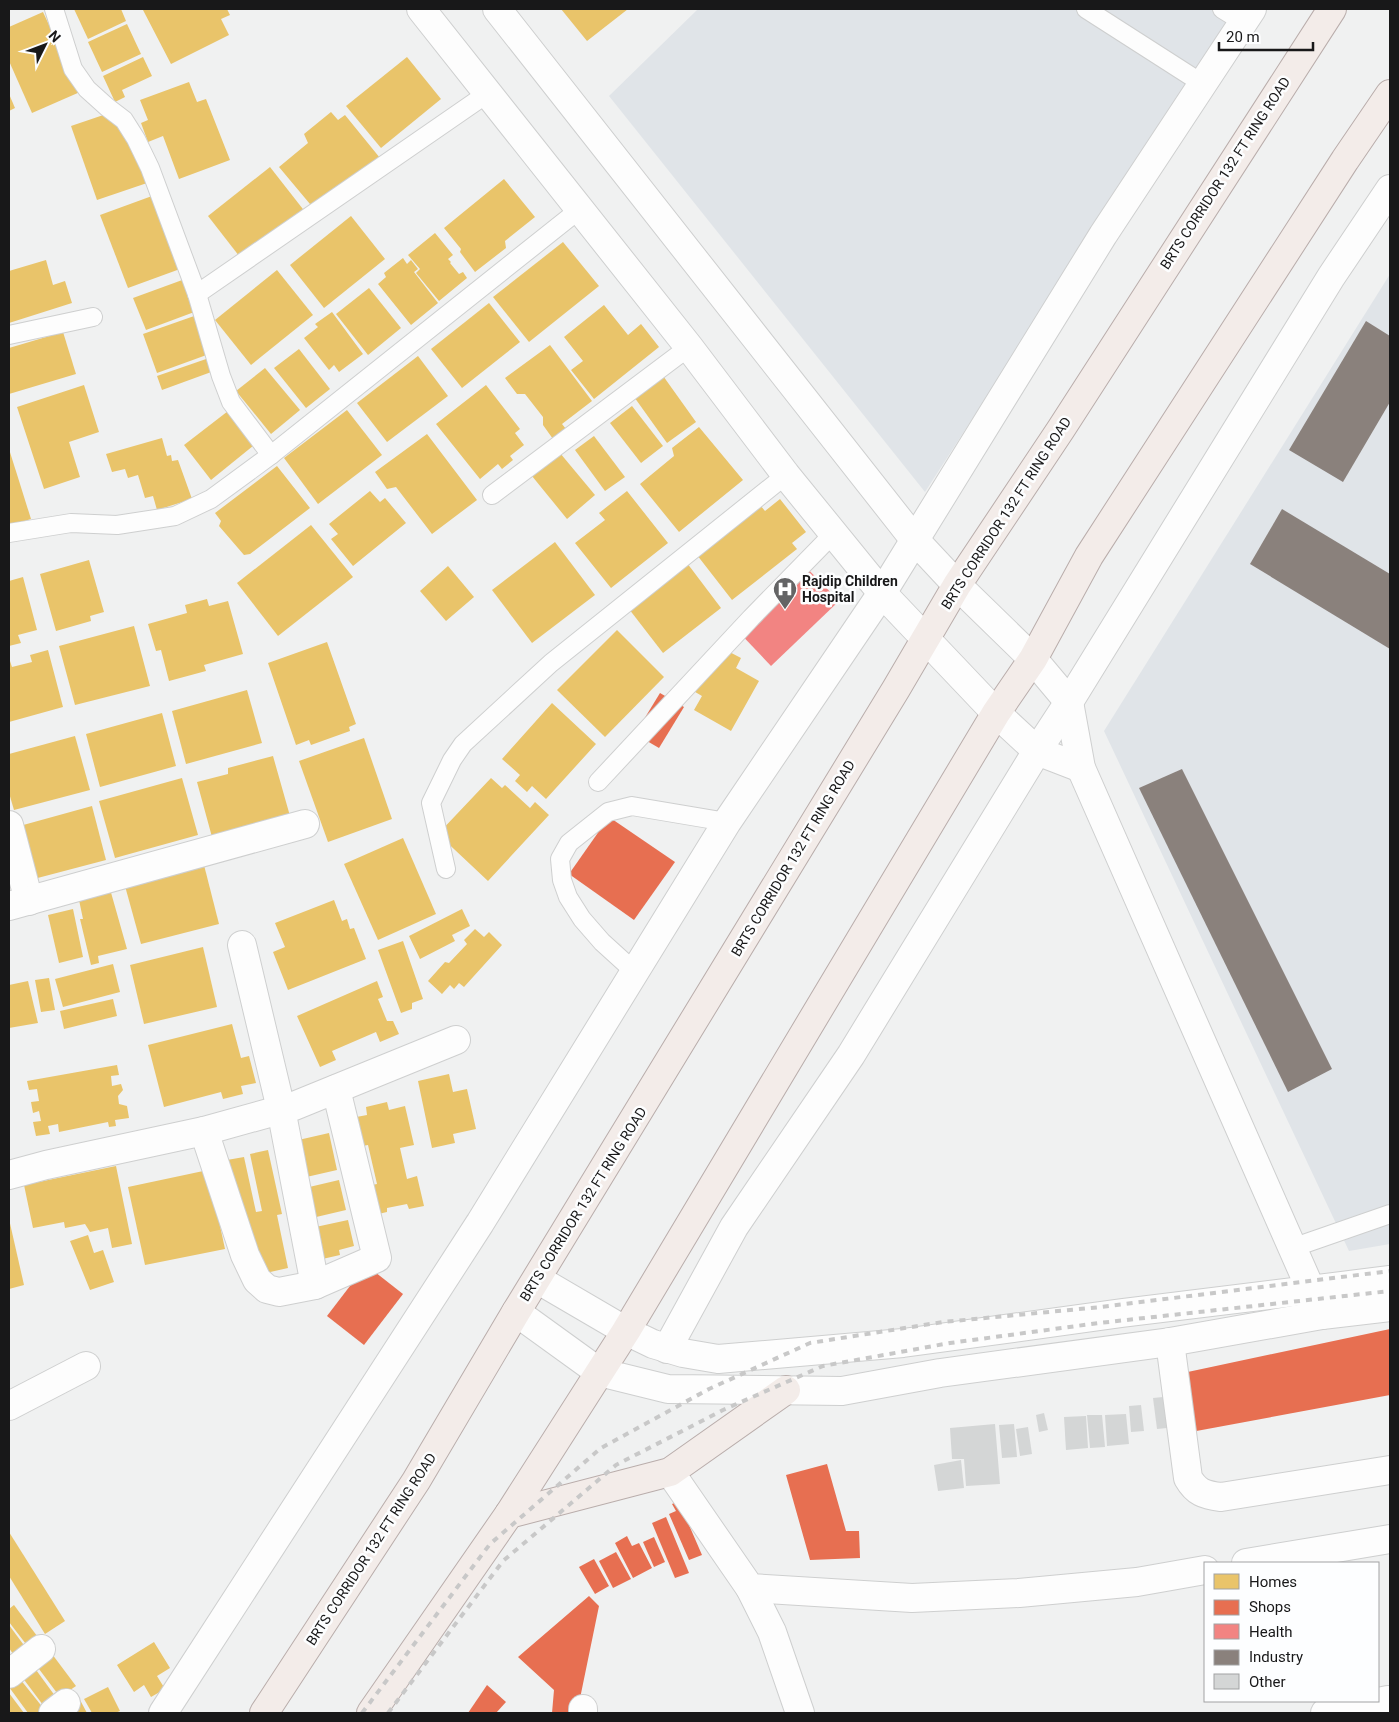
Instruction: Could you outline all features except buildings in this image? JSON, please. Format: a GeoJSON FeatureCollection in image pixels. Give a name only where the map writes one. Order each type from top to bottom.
{"type":"FeatureCollection","features":[{"type":"Feature","properties":{"kind":"main road","name":"BRTS CORRIDOR 132 FT RING ROAD"},"geometry":{"type":"LineString","coordinates":[[264,1713],[416,1481],[516,1312],[926,639],[957,585],[1066,421],[1332,9]]}},
{"type":"Feature","properties":{"kind":"main road"},"geometry":{"type":"LineString","coordinates":[[371,1713],[509,1514],[626,1331],[996,713],[1033,659],[1089,556],[1345,160],[1390,94]]}},
{"type":"Feature","properties":{"kind":"main road"},"geometry":{"type":"LineString","coordinates":[[509,1514],[670,1472],[786,1390]]}},
{"type":"Feature","properties":{"kind":"street"},"geometry":{"type":"LineString","coordinates":[[421,9],[689,347],[786,475],[882,593],[996,713],[1037,751],[1081,768]]}},
{"type":"Feature","properties":{"kind":"street"},"geometry":{"type":"LineString","coordinates":[[497,9],[914,539],[957,585],[1033,659],[1069,702],[1081,768],[1322,1315]]}},
{"type":"Feature","properties":{"kind":"street"},"geometry":{"type":"LineString","coordinates":[[163,1713],[476,1230],[727,822],[882,593],[1102,235],[1203,84],[1239,13]]}},
{"type":"Feature","properties":{"kind":"street"},"geometry":{"type":"LineString","coordinates":[[668,1349],[734,1227],[850,1055],[1326,286],[1390,189]]}},
{"type":"Feature","properties":{"kind":"street"},"geometry":{"type":"LineString","coordinates":[[9,825],[19,904],[305,824]]}},
{"type":"Feature","properties":{"kind":"street"},"geometry":{"type":"LineString","coordinates":[[242,945],[281,1109],[315,1285]]}},
{"type":"Feature","properties":{"kind":"street"},"geometry":{"type":"LineString","coordinates":[[9,1175],[55,1163],[204,1131],[281,1109],[336,1089],[456,1040]]}},
{"type":"Feature","properties":{"kind":"street"},"geometry":{"type":"LineString","coordinates":[[204,1131],[245,1255],[257,1280],[267,1289],[279,1292],[315,1285],[377,1258],[336,1089]]}},
{"type":"Feature","properties":{"kind":"street"},"geometry":{"type":"LineString","coordinates":[[537,1279],[626,1331],[653,1344],[683,1353],[718,1358],[904,1344],[1122,1313],[1390,1280]]}},
{"type":"Feature","properties":{"kind":"street"},"geometry":{"type":"LineString","coordinates":[[516,1312],[599,1372],[668,1389],[842,1391],[940,1374],[1170,1342],[1322,1315],[1390,1307]]}},
{"type":"Feature","properties":{"kind":"street"},"geometry":{"type":"LineString","coordinates":[[1170,1342],[1188,1478],[1193,1488],[1204,1495],[1220,1497],[1390,1470]]}},
{"type":"Feature","properties":{"kind":"street"},"geometry":{"type":"LineString","coordinates":[[9,1406],[86,1366]]}},
{"type":"Feature","properties":{"kind":"street"},"geometry":{"type":"LineString","coordinates":[[670,1472],[750,1588],[772,1632],[800,1713]]}},
{"type":"Feature","properties":{"kind":"street"},"geometry":{"type":"LineString","coordinates":[[1252,1562],[1390,1539]]}},
{"type":"Feature","properties":{"kind":"street"},"geometry":{"type":"LineString","coordinates":[[750,1588],[922,1598],[1029,1592],[1137,1582],[1204,1570]]}},
{"type":"Feature","properties":{"kind":"street"},"geometry":{"type":"LineString","coordinates":[[9,1674],[41,1649]]}},
{"type":"Feature","properties":{"kind":"street"},"geometry":{"type":"LineString","coordinates":[[1379,1702],[1388,1700]]}},
{"type":"Feature","properties":{"kind":"street"},"geometry":{"type":"LineString","coordinates":[[1325,1713],[1378,1702]]}},
{"type":"Feature","properties":{"kind":"lane"},"geometry":{"type":"LineString","coordinates":[[54,9],[73,69],[87,89],[106,107],[124,120],[136,139],[150,168],[197,294],[221,376],[231,402],[271,455]]}},
{"type":"Feature","properties":{"kind":"lane"},"geometry":{"type":"LineString","coordinates":[[1086,9],[1203,84]]}},
{"type":"Feature","properties":{"kind":"lane"},"geometry":{"type":"LineString","coordinates":[[197,294],[488,93]]}},
{"type":"Feature","properties":{"kind":"lane"},"geometry":{"type":"LineString","coordinates":[[9,533],[71,524],[117,525],[175,516],[211,499],[271,455],[580,209]]}},
{"type":"Feature","properties":{"kind":"lane"},"geometry":{"type":"LineString","coordinates":[[9,335],[93,317]]}},
{"type":"Feature","properties":{"kind":"lane"},"geometry":{"type":"LineString","coordinates":[[492,495],[689,347]]}},
{"type":"Feature","properties":{"kind":"lane"},"geometry":{"type":"LineString","coordinates":[[446,869],[431,803],[452,760],[463,744],[551,663],[786,475]]}},
{"type":"Feature","properties":{"kind":"lane"},"geometry":{"type":"LineString","coordinates":[[598,782],[751,618],[834,533]]}},
{"type":"Feature","properties":{"kind":"lane"},"geometry":{"type":"LineString","coordinates":[[635,972],[602,942],[582,920],[568,897],[562,880],[560,859],[569,843],[608,812],[632,806],[727,822]]}},
{"type":"Feature","properties":{"kind":"lane"},"geometry":{"type":"LineString","coordinates":[[1292,1248],[1390,1214]]}},
{"type":"Feature","properties":{"kind":"shaded area"},"geometry":{"type":"Polygon","coordinates":[[[698,9],[1237,9],[925,492],[609,96],[698,9]]]}},
{"type":"Feature","properties":{"kind":"shaded area"},"geometry":{"type":"Polygon","coordinates":[[[1390,274],[1390,1244],[1349,1251],[1104,731],[1390,274]]]}},
{"type":"Feature","properties":{"kind":"railway"},"geometry":{"type":"LineString","coordinates":[[362,1713],[490,1544],[601,1448],[709,1389],[810,1343],[943,1322],[1101,1307],[1390,1271]]}},
{"type":"Feature","properties":{"kind":"railway"},"geometry":{"type":"LineString","coordinates":[[388,1713],[503,1561],[616,1465],[723,1410],[823,1366],[950,1343],[1099,1323],[1390,1291]]}},
{"type":"Feature","properties":{"kind":"place","name":"Rajdip Children Hospital"},"geometry":{"type":"Point","coordinates":[785,610]}}]}
